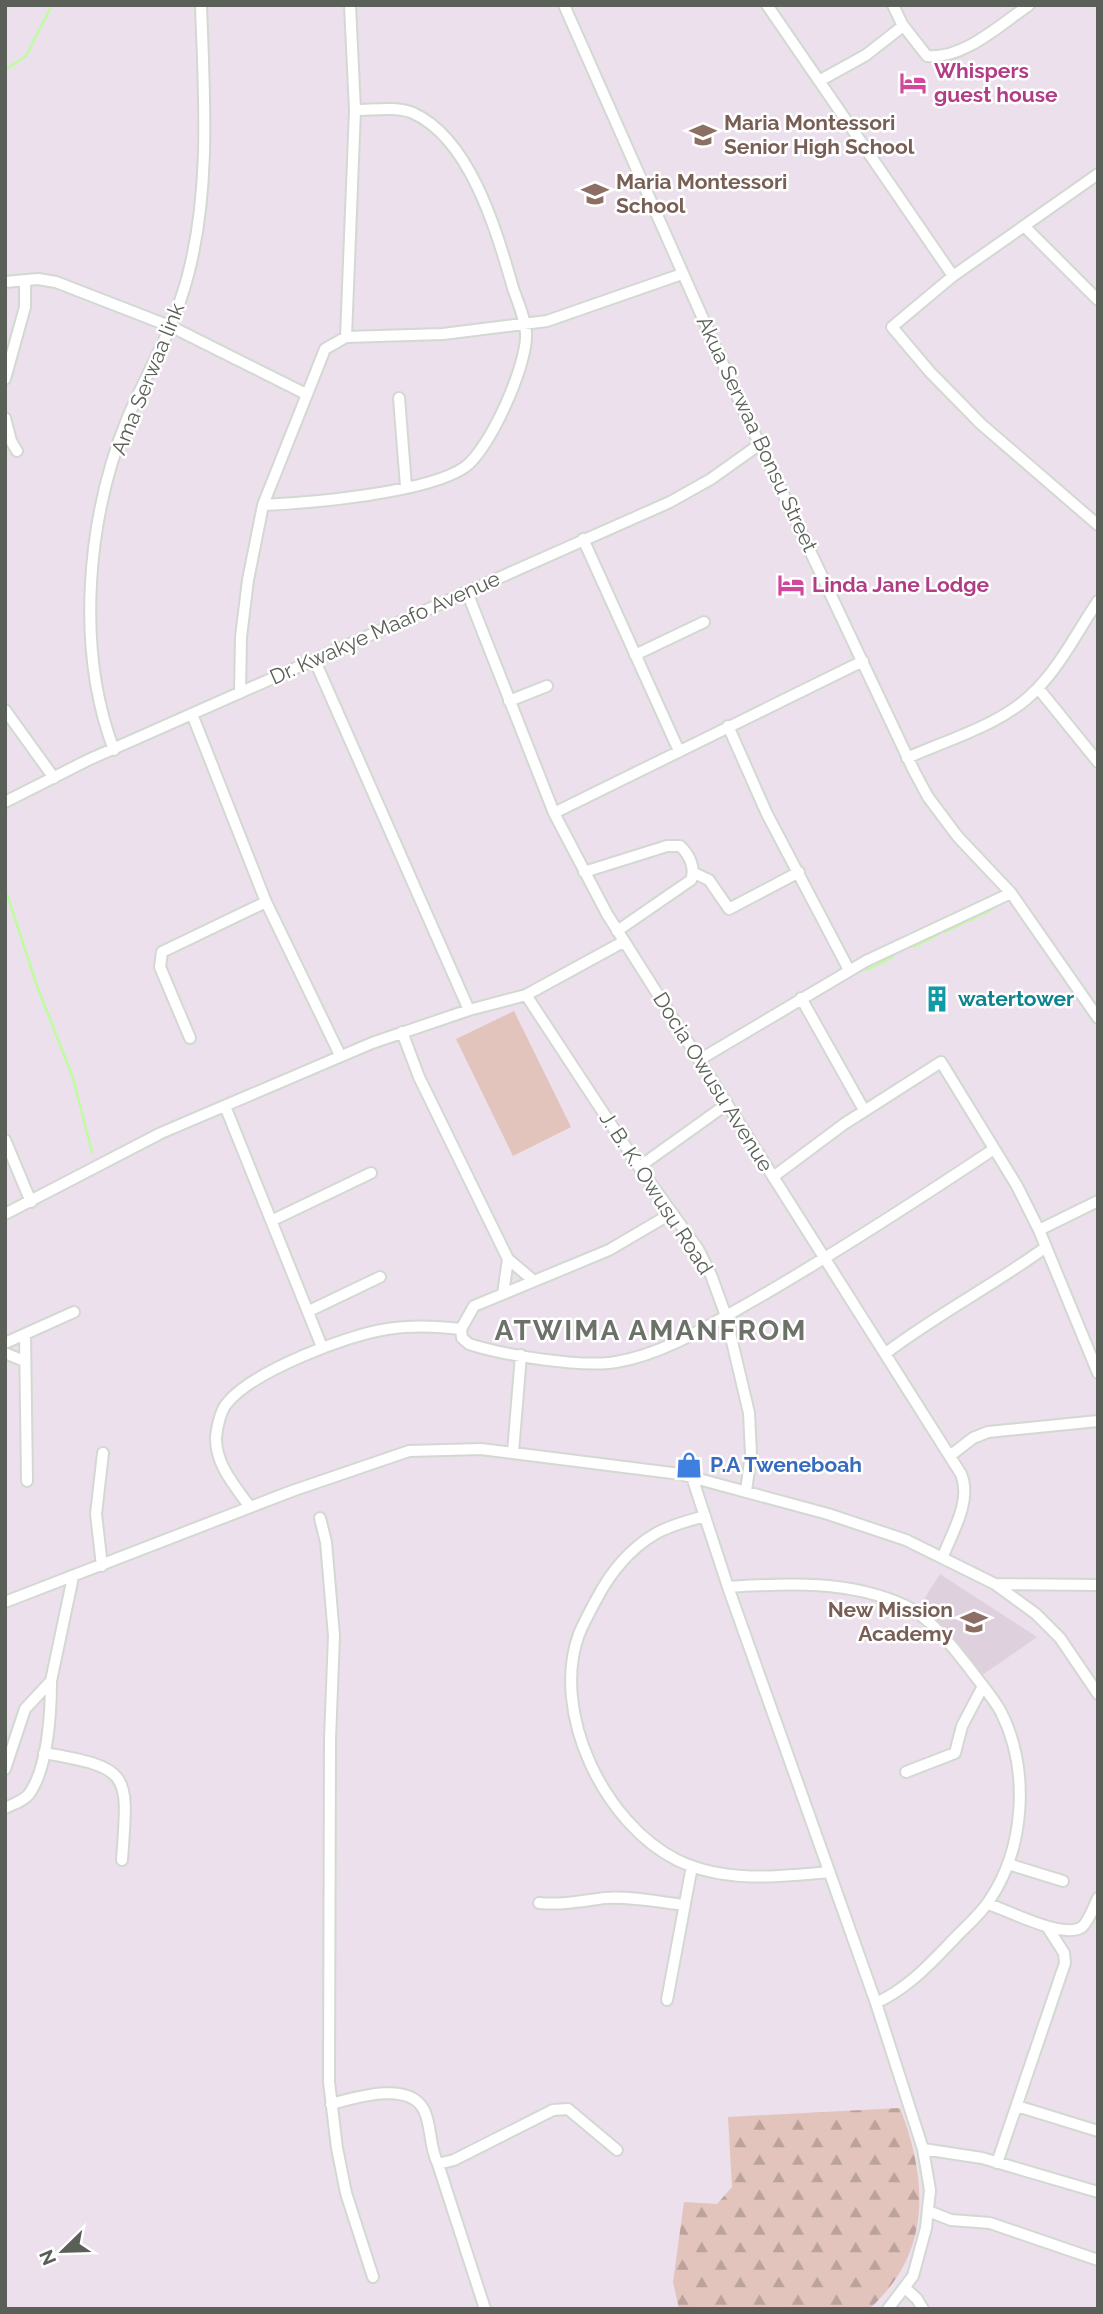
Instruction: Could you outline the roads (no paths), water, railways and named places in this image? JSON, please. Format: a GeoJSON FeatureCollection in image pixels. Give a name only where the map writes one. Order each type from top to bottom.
{"type":"FeatureCollection","features":[{"type":"Feature","properties":{"kind":"street","name":"Ama Serwaa link"},"geometry":{"type":"LineString","coordinates":[[114,750],[98,702],[89,638],[99,527],[106,487],[123,430],[172,327],[189,274],[202,193],[204,91],[201,5]]}},
{"type":"Feature","properties":{"kind":"street"},"geometry":{"type":"LineString","coordinates":[[346,337],[355,110],[351,5]]}},
{"type":"Feature","properties":{"kind":"street","name":"Akua Serwaa Bonsu Street"},"geometry":{"type":"LineString","coordinates":[[564,5],[682,274],[907,758],[928,797],[958,837],[1011,893],[1098,1018]]}},
{"type":"Feature","properties":{"kind":"street"},"geometry":{"type":"LineString","coordinates":[[767,5],[953,276]]}},
{"type":"Feature","properties":{"kind":"street"},"geometry":{"type":"LineString","coordinates":[[893,5],[903,26],[928,56],[940,57],[956,52],[1029,5]]}},
{"type":"Feature","properties":{"kind":"street"},"geometry":{"type":"LineString","coordinates":[[819,81],[866,55],[903,26]]}},
{"type":"Feature","properties":{"kind":"street"},"geometry":{"type":"LineString","coordinates":[[263,505],[340,500],[406,486],[463,469],[482,450],[515,378],[524,349],[524,326],[487,210],[466,166],[445,136],[414,113],[355,110]]}},
{"type":"Feature","properties":{"kind":"street"},"geometry":{"type":"LineString","coordinates":[[1098,174],[1026,228],[953,276],[892,325],[893,330],[921,362],[981,424],[1098,525]]}},
{"type":"Feature","properties":{"kind":"street"},"geometry":{"type":"LineString","coordinates":[[1026,228],[1098,300]]}},
{"type":"Feature","properties":{"kind":"street"},"geometry":{"type":"LineString","coordinates":[[240,693],[241,637],[248,580],[263,505],[325,349],[346,337],[443,334],[524,326],[561,317],[682,274]]}},
{"type":"Feature","properties":{"kind":"street"},"geometry":{"type":"LineString","coordinates":[[5,379],[25,306],[25,281]]}},
{"type":"Feature","properties":{"kind":"street"},"geometry":{"type":"LineString","coordinates":[[5,282],[55,282],[172,327],[306,394]]}},
{"type":"Feature","properties":{"kind":"street"},"geometry":{"type":"LineString","coordinates":[[399,398],[406,486]]}},
{"type":"Feature","properties":{"kind":"street"},"geometry":{"type":"LineString","coordinates":[[5,418],[10,441],[17,451]]}},
{"type":"Feature","properties":{"kind":"street","name":"Dr. Kwakye Maafo Avenue"},"geometry":{"type":"LineString","coordinates":[[5,802],[192,714],[684,495],[760,444]]}},
{"type":"Feature","properties":{"kind":"street"},"geometry":{"type":"LineString","coordinates":[[583,539],[679,751]]}},
{"type":"Feature","properties":{"kind":"street","name":"Docia Owusu Avenue"},"geometry":{"type":"LineString","coordinates":[[467,592],[554,813],[623,942],[951,1455],[963,1479],[965,1494],[943,1556]]}},
{"type":"Feature","properties":{"kind":"street"},"geometry":{"type":"LineString","coordinates":[[907,758],[1000,716],[1038,688],[1098,601]]}},
{"type":"Feature","properties":{"kind":"street"},"geometry":{"type":"LineString","coordinates":[[635,655],[704,622]]}},
{"type":"Feature","properties":{"kind":"street"},"geometry":{"type":"LineString","coordinates":[[315,661],[469,1010]]}},
{"type":"Feature","properties":{"kind":"street"},"geometry":{"type":"LineString","coordinates":[[554,813],[863,661]]}},
{"type":"Feature","properties":{"kind":"street"},"geometry":{"type":"LineString","coordinates":[[509,701],[547,686]]}},
{"type":"Feature","properties":{"kind":"street"},"geometry":{"type":"LineString","coordinates":[[1038,688],[1098,762]]}},
{"type":"Feature","properties":{"kind":"street"},"geometry":{"type":"LineString","coordinates":[[5,710],[54,778]]}},
{"type":"Feature","properties":{"kind":"street"},"geometry":{"type":"LineString","coordinates":[[192,714],[266,902],[340,1055]]}},
{"type":"Feature","properties":{"kind":"street"},"geometry":{"type":"LineString","coordinates":[[728,726],[767,814],[849,970]]}},
{"type":"Feature","properties":{"kind":"street"},"geometry":{"type":"LineString","coordinates":[[584,872],[674,845],[685,850],[694,873],[709,880],[729,909],[799,872]]}},
{"type":"Feature","properties":{"kind":"street"},"geometry":{"type":"LineString","coordinates":[[617,931],[687,883],[694,873]]}},
{"type":"Feature","properties":{"kind":"street"},"geometry":{"type":"LineString","coordinates":[[699,1060],[849,970],[1011,893]]}},
{"type":"Feature","properties":{"kind":"street"},"geometry":{"type":"LineString","coordinates":[[190,1038],[160,967],[162,952],[266,902]]}},
{"type":"Feature","properties":{"kind":"street"},"geometry":{"type":"LineString","coordinates":[[5,1214],[130,1148],[340,1055],[469,1010],[526,995],[623,942]]}},
{"type":"Feature","properties":{"kind":"street","name":"J. B. K. Owusu Road"},"geometry":{"type":"LineString","coordinates":[[526,995],[701,1256],[726,1316],[750,1413],[751,1454],[746,1491]]}},
{"type":"Feature","properties":{"kind":"street"},"geometry":{"type":"LineString","coordinates":[[801,998],[864,1110]]}},
{"type":"Feature","properties":{"kind":"street"},"geometry":{"type":"LineString","coordinates":[[402,1032],[419,1077],[508,1259],[534,1281]]}},
{"type":"Feature","properties":{"kind":"street"},"geometry":{"type":"LineString","coordinates":[[773,1177],[864,1110],[941,1062],[1039,1230],[1098,1373]]}},
{"type":"Feature","properties":{"kind":"street"},"geometry":{"type":"LineString","coordinates":[[639,1167],[727,1104]]}},
{"type":"Feature","properties":{"kind":"street"},"geometry":{"type":"LineString","coordinates":[[225,1106],[322,1347]]}},
{"type":"Feature","properties":{"kind":"street"},"geometry":{"type":"LineString","coordinates":[[5,1140],[30,1202]]}},
{"type":"Feature","properties":{"kind":"street"},"geometry":{"type":"LineString","coordinates":[[672,1213],[609,1250],[473,1307],[461,1329],[462,1338],[469,1344],[521,1355],[587,1363],[616,1362],[653,1351],[726,1316],[825,1258],[994,1149]]}},
{"type":"Feature","properties":{"kind":"street"},"geometry":{"type":"LineString","coordinates":[[273,1220],[372,1173]]}},
{"type":"Feature","properties":{"kind":"street"},"geometry":{"type":"LineString","coordinates":[[1039,1230],[1098,1201]]}},
{"type":"Feature","properties":{"kind":"street"},"geometry":{"type":"LineString","coordinates":[[886,1353],[925,1324],[1011,1273],[1046,1247]]}},
{"type":"Feature","properties":{"kind":"street"},"geometry":{"type":"LineString","coordinates":[[503,1294],[508,1259]]}},
{"type":"Feature","properties":{"kind":"street"},"geometry":{"type":"LineString","coordinates":[[309,1311],[380,1277]]}},
{"type":"Feature","properties":{"kind":"street"},"geometry":{"type":"LineString","coordinates":[[5,1343],[74,1312]]}},
{"type":"Feature","properties":{"kind":"street"},"geometry":{"type":"LineString","coordinates":[[250,1507],[219,1459],[216,1438],[225,1405],[255,1382],[322,1347],[384,1329],[413,1325],[461,1329]]}},
{"type":"Feature","properties":{"kind":"street"},"geometry":{"type":"LineString","coordinates":[[25,1334],[27,1481]]}},
{"type":"Feature","properties":{"kind":"street"},"geometry":{"type":"LineString","coordinates":[[5,1353],[24,1361]]}},
{"type":"Feature","properties":{"kind":"street"},"geometry":{"type":"LineString","coordinates":[[513,1452],[521,1355]]}},
{"type":"Feature","properties":{"kind":"street"},"geometry":{"type":"LineString","coordinates":[[951,1455],[973,1438],[988,1432],[1098,1421]]}},
{"type":"Feature","properties":{"kind":"street"},"geometry":{"type":"LineString","coordinates":[[5,1602],[250,1507],[409,1451],[456,1449],[513,1452],[623,1465],[746,1491],[842,1518],[943,1556],[995,1584],[1053,1629],[1098,1694]]}},
{"type":"Feature","properties":{"kind":"street"},"geometry":{"type":"LineString","coordinates":[[102,1566],[96,1514],[103,1453]]}},
{"type":"Feature","properties":{"kind":"street"},"geometry":{"type":"LineString","coordinates":[[692,1478],[876,2003],[923,2149],[929,2179],[928,2211],[919,2258],[905,2288],[888,2309]]}},
{"type":"Feature","properties":{"kind":"street"},"geometry":{"type":"LineString","coordinates":[[705,1516],[653,1535],[615,1567],[579,1634],[573,1674],[578,1726],[585,1752],[599,1782],[621,1816],[642,1838],[691,1866],[749,1877],[829,1872]]}},
{"type":"Feature","properties":{"kind":"street"},"geometry":{"type":"LineString","coordinates":[[320,1518],[327,1552],[334,1636],[328,1899],[331,2104],[346,2193],[373,2277]]}},
{"type":"Feature","properties":{"kind":"street"},"geometry":{"type":"LineString","coordinates":[[5,1808],[29,1794],[44,1752],[51,1681],[73,1577]]}},
{"type":"Feature","properties":{"kind":"street"},"geometry":{"type":"LineString","coordinates":[[995,1584],[1098,1585]]}},
{"type":"Feature","properties":{"kind":"street"},"geometry":{"type":"LineString","coordinates":[[728,1587],[826,1586],[893,1601],[915,1611],[932,1625],[983,1686],[1000,1710],[1006,1725],[1019,1786],[1020,1822],[1007,1864],[988,1904],[915,1979],[895,1994],[876,2003]]}},
{"type":"Feature","properties":{"kind":"street"},"geometry":{"type":"LineString","coordinates":[[5,1769],[25,1709],[51,1681]]}},
{"type":"Feature","properties":{"kind":"street"},"geometry":{"type":"LineString","coordinates":[[906,1772],[955,1753],[962,1726],[983,1686]]}},
{"type":"Feature","properties":{"kind":"street"},"geometry":{"type":"LineString","coordinates":[[44,1752],[102,1765],[121,1783],[127,1796],[122,1860]]}},
{"type":"Feature","properties":{"kind":"street"},"geometry":{"type":"LineString","coordinates":[[1007,1864],[1063,1881]]}},
{"type":"Feature","properties":{"kind":"street"},"geometry":{"type":"LineString","coordinates":[[667,2000],[691,1866]]}},
{"type":"Feature","properties":{"kind":"street"},"geometry":{"type":"LineString","coordinates":[[538,1903],[565,1905],[606,1898],[684,1905]]}},
{"type":"Feature","properties":{"kind":"street"},"geometry":{"type":"LineString","coordinates":[[988,1904],[1048,1928],[1081,1927],[1098,1898]]}},
{"type":"Feature","properties":{"kind":"street"},"geometry":{"type":"LineString","coordinates":[[997,2162],[1049,2002],[1065,1963],[1064,1953],[1048,1928]]}},
{"type":"Feature","properties":{"kind":"street"},"geometry":{"type":"LineString","coordinates":[[331,2104],[376,2092],[412,2099],[425,2112],[433,2154],[485,2309]]}},
{"type":"Feature","properties":{"kind":"street"},"geometry":{"type":"LineString","coordinates":[[1017,2106],[1098,2131]]}},
{"type":"Feature","properties":{"kind":"street"},"geometry":{"type":"LineString","coordinates":[[438,2164],[454,2160],[553,2110],[568,2109],[617,2150]]}},
{"type":"Feature","properties":{"kind":"street"},"geometry":{"type":"LineString","coordinates":[[923,2149],[997,2162],[1098,2192]]}},
{"type":"Feature","properties":{"kind":"street"},"geometry":{"type":"LineString","coordinates":[[928,2211],[951,2220],[990,2223],[1098,2260]]}},
{"type":"Feature","properties":{"kind":"street"},"geometry":{"type":"LineString","coordinates":[[905,2288],[923,2309]]}},
{"type":"Feature","properties":{"kind":"waterway"},"geometry":{"type":"LineString","coordinates":[[5,70],[26,56],[52,5]]}},
{"type":"Feature","properties":{"kind":"waterway"},"geometry":{"type":"LineString","coordinates":[[5,888],[37,986],[73,1078],[92,1152]]}},
{"type":"Feature","properties":{"kind":"waterway"},"geometry":{"type":"LineString","coordinates":[[944,932],[991,910]]}},
{"type":"Feature","properties":{"kind":"waterway"},"geometry":{"type":"LineString","coordinates":[[914,947],[938,935]]}},
{"type":"Feature","properties":{"kind":"waterway"},"geometry":{"type":"LineString","coordinates":[[867,970],[893,957]]}},
{"type":"Feature","properties":{"kind":"place","name":"Whispers guest house"},"geometry":{"type":"Point","coordinates":[913,83]}},
{"type":"Feature","properties":{"kind":"place","name":"Maria Montessori Senior High School"},"geometry":{"type":"Point","coordinates":[703,135]}},
{"type":"Feature","properties":{"kind":"place","name":"Maria Montessori School"},"geometry":{"type":"Point","coordinates":[595,194]}},
{"type":"Feature","properties":{"kind":"place","name":"Linda Jane Lodge"},"geometry":{"type":"Point","coordinates":[791,585]}},
{"type":"Feature","properties":{"kind":"place","name":"watertower"},"geometry":{"type":"Point","coordinates":[937,999]}},
{"type":"Feature","properties":{"kind":"place","name":"P.A Tweneboah"},"geometry":{"type":"Point","coordinates":[689,1465]}},
{"type":"Feature","properties":{"kind":"place","name":"New Mission Academy"},"geometry":{"type":"Point","coordinates":[974,1622]}},
{"type":"Feature","properties":{"kind":"district","name":"ATWIMA AMANFROM"},"geometry":{"type":"Point","coordinates":[651,1330]}}]}
